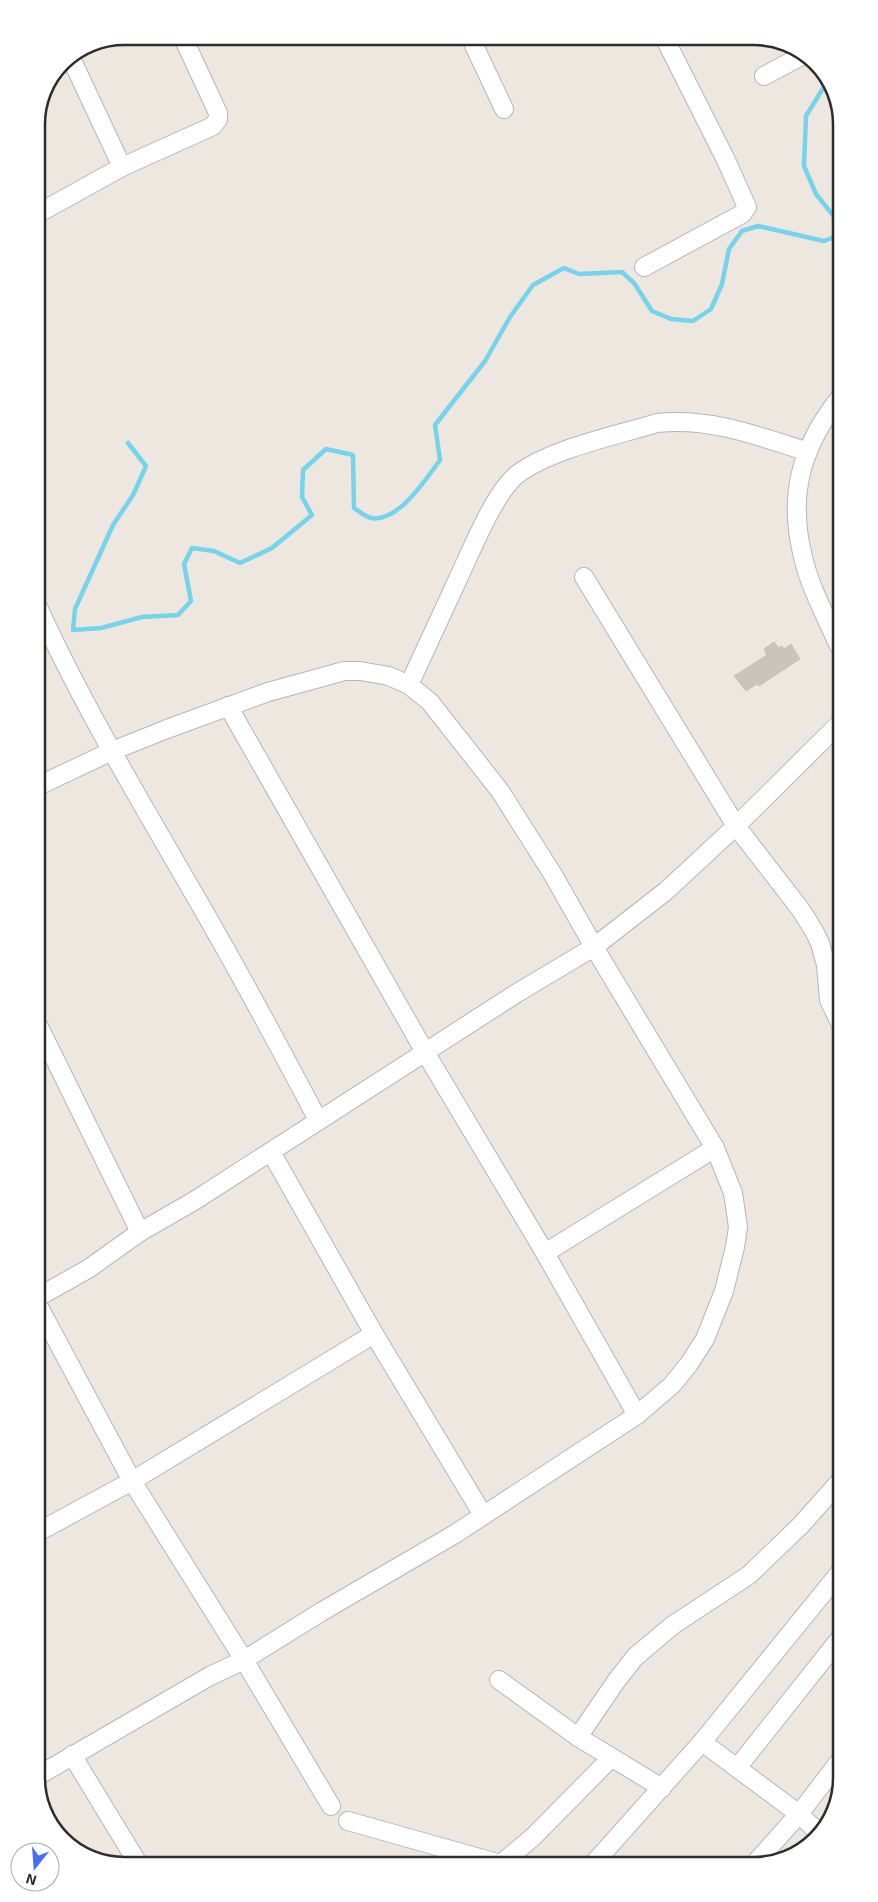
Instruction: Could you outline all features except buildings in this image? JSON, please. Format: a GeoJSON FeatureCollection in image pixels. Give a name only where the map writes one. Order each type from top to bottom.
{"type":"FeatureCollection","features":[{"type":"Feature","properties":{"kind":"street"},"geometry":{"type":"LineString","coordinates":[[45,210],[122,167],[213,126],[218,119],[218,113],[186,45]]}},
{"type":"Feature","properties":{"kind":"street"},"geometry":{"type":"LineString","coordinates":[[474,45],[504,108]]}},
{"type":"Feature","properties":{"kind":"street"},"geometry":{"type":"LineString","coordinates":[[644,268],[742,214],[747,206],[668,45]]}},
{"type":"Feature","properties":{"kind":"street"},"geometry":{"type":"LineString","coordinates":[[764,76],[797,58]]}},
{"type":"Feature","properties":{"kind":"street"},"geometry":{"type":"LineString","coordinates":[[74,64],[122,167]]}},
{"type":"Feature","properties":{"kind":"street"},"geometry":{"type":"LineString","coordinates":[[833,407],[823,422],[808,452],[798,481],[796,524],[803,559],[833,634]]}},
{"type":"Feature","properties":{"kind":"street"},"geometry":{"type":"LineString","coordinates":[[409,685],[476,539],[501,493],[518,474],[534,464],[559,453],[657,423],[674,421],[690,421],[722,426],[808,452]]}},
{"type":"Feature","properties":{"kind":"street"},"geometry":{"type":"LineString","coordinates":[[584,578],[736,826],[801,910],[814,931],[820,943],[826,965],[829,1000],[833,1008]]}},
{"type":"Feature","properties":{"kind":"street"},"geometry":{"type":"LineString","coordinates":[[45,622],[57,649],[112,751],[236,966],[318,1120]]}},
{"type":"Feature","properties":{"kind":"street"},"geometry":{"type":"LineString","coordinates":[[45,783],[112,751],[228,706],[268,692],[344,671],[360,671],[389,676],[409,685],[430,702],[500,791],[552,873],[594,947],[716,1148],[733,1193],[738,1227],[724,1291],[705,1339],[689,1364],[672,1385],[637,1415],[454,1534],[320,1612],[244,1660],[210,1676],[45,1772]]}},
{"type":"Feature","properties":{"kind":"street"},"geometry":{"type":"LineString","coordinates":[[228,706],[425,1052],[637,1415]]}},
{"type":"Feature","properties":{"kind":"street"},"geometry":{"type":"LineString","coordinates":[[45,1293],[88,1269],[140,1232],[194,1201],[516,993],[594,947],[666,891],[736,826],[833,730]]}},
{"type":"Feature","properties":{"kind":"street"},"geometry":{"type":"LineString","coordinates":[[45,1039],[140,1232]]}},
{"type":"Feature","properties":{"kind":"street"},"geometry":{"type":"LineString","coordinates":[[544,1253],[716,1148]]}},
{"type":"Feature","properties":{"kind":"street"},"geometry":{"type":"LineString","coordinates":[[271,1152],[374,1334],[483,1515]]}},
{"type":"Feature","properties":{"kind":"street"},"geometry":{"type":"LineString","coordinates":[[45,1318],[132,1481],[244,1660],[331,1806]]}},
{"type":"Feature","properties":{"kind":"street"},"geometry":{"type":"LineString","coordinates":[[45,1528],[132,1481],[374,1334]]}},
{"type":"Feature","properties":{"kind":"street"},"geometry":{"type":"LineString","coordinates":[[578,1737],[635,1657],[673,1625],[748,1575],[801,1525],[833,1489]]}},
{"type":"Feature","properties":{"kind":"street"},"geometry":{"type":"LineString","coordinates":[[600,1857],[702,1742],[833,1581]]}},
{"type":"Feature","properties":{"kind":"street"},"geometry":{"type":"LineString","coordinates":[[737,1768],[833,1647]]}},
{"type":"Feature","properties":{"kind":"street"},"geometry":{"type":"LineString","coordinates":[[499,1680],[578,1737],[662,1788]]}},
{"type":"Feature","properties":{"kind":"street"},"geometry":{"type":"LineString","coordinates":[[702,1742],[799,1814],[815,1829]]}},
{"type":"Feature","properties":{"kind":"street"},"geometry":{"type":"LineString","coordinates":[[72,1755],[134,1857]]}},
{"type":"Feature","properties":{"kind":"street"},"geometry":{"type":"LineString","coordinates":[[509,1857],[533,1837],[611,1758]]}},
{"type":"Feature","properties":{"kind":"street"},"geometry":{"type":"LineString","coordinates":[[761,1856],[799,1814],[833,1770]]}},
{"type":"Feature","properties":{"kind":"street"},"geometry":{"type":"LineString","coordinates":[[348,1821],[476,1857]]}},
{"type":"Feature","properties":{"kind":"waterway"},"geometry":{"type":"LineString","coordinates":[[824,87],[806,116],[804,166],[816,194],[833,215]]}},
{"type":"Feature","properties":{"kind":"waterway"},"geometry":{"type":"LineString","coordinates":[[128,443],[146,466],[133,495],[113,525],[75,609],[73,630],[101,628],[142,617],[178,615],[191,601],[184,564],[192,548],[214,551],[240,563],[272,548],[312,515],[302,497],[303,470],[326,449],[353,455],[354,508],[371,518],[381,518],[401,507],[419,488],[440,460],[435,425],[485,361],[510,317],[533,285],[564,268],[579,274],[622,272],[634,283],[652,311],[671,319],[693,321],[711,309],[722,284],[729,249],[742,231],[758,226],[824,241],[833,238]]}}]}
